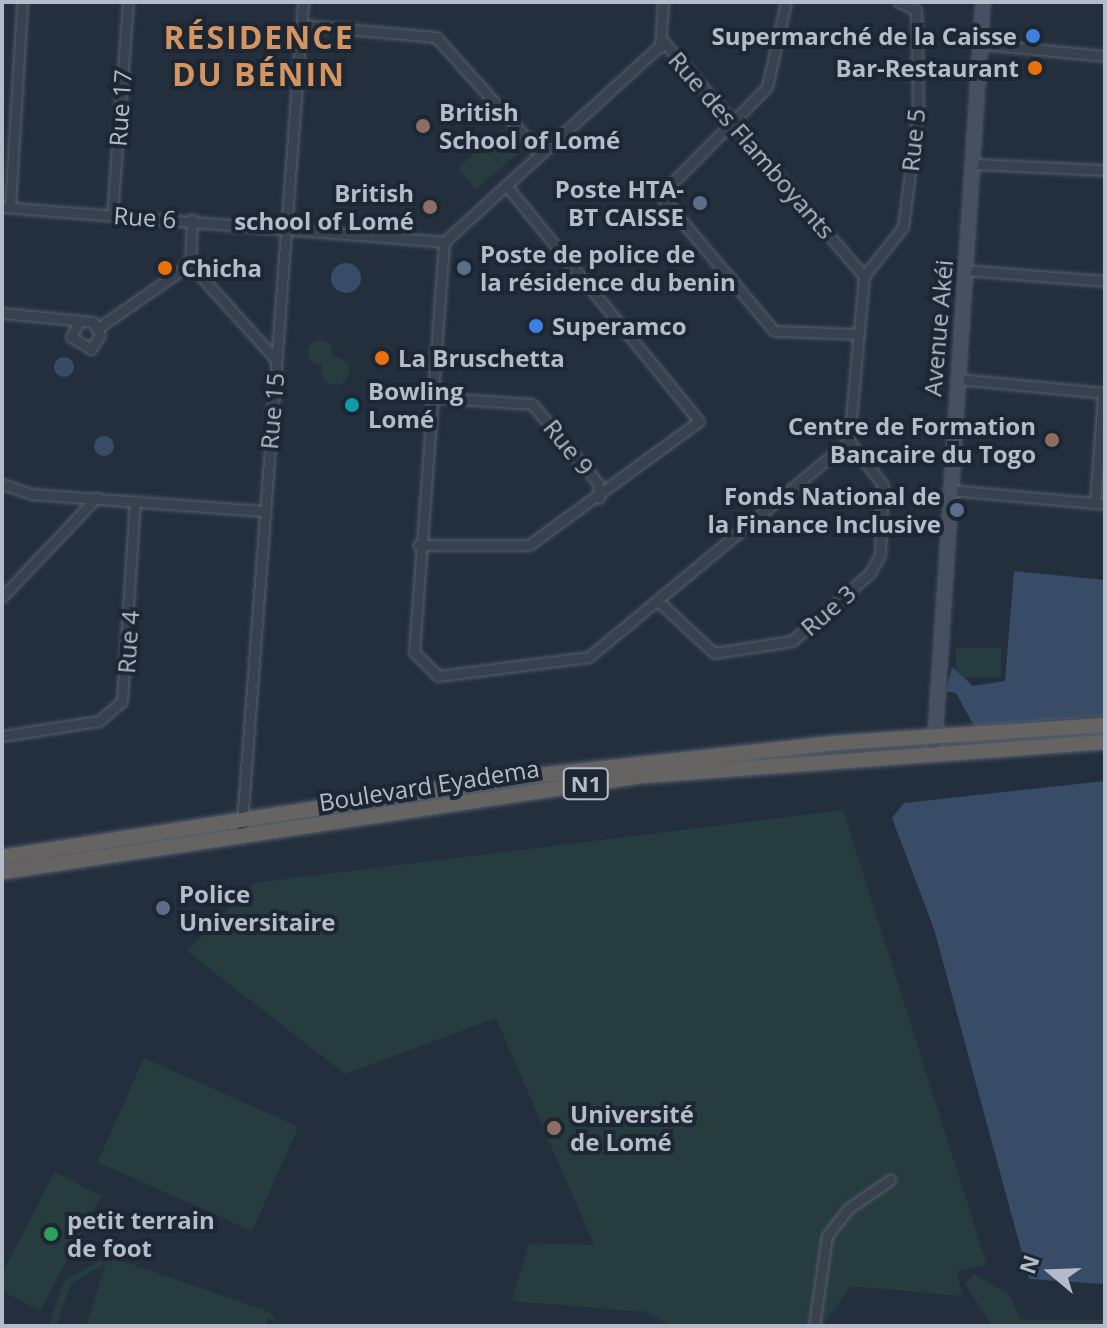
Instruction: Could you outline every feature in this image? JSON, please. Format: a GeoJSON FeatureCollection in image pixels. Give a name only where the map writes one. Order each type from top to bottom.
{"type":"FeatureCollection","features":[{"type":"Feature","properties":{"kind":"highway","name":"N1"},"geometry":{"type":"LineString","coordinates":[[2,857],[513,778],[933,736],[1105,725]]}},
{"type":"Feature","properties":{"kind":"highway","name":"Boulevard Eyadema"},"geometry":{"type":"LineString","coordinates":[[2,872],[641,776],[1105,742]]}},
{"type":"Feature","properties":{"kind":"main road","name":"Avenue Akéi"},"geometry":{"type":"LineString","coordinates":[[934,754],[948,490],[974,164],[983,2]]}},
{"type":"Feature","properties":{"kind":"street"},"geometry":{"type":"LineString","coordinates":[[6,207],[22,2]]}},
{"type":"Feature","properties":{"kind":"street","name":"Rue 17"},"geometry":{"type":"LineString","coordinates":[[112,215],[128,2]]}},
{"type":"Feature","properties":{"kind":"street","name":"Rue 15"},"geometry":{"type":"LineString","coordinates":[[241,837],[246,821],[263,511],[288,225],[303,2]]}},
{"type":"Feature","properties":{"kind":"street"},"geometry":{"type":"LineString","coordinates":[[660,47],[663,2]]}},
{"type":"Feature","properties":{"kind":"street"},"geometry":{"type":"LineString","coordinates":[[786,2],[767,87],[736,121],[662,186],[664,202],[774,331],[859,334]]}},
{"type":"Feature","properties":{"kind":"street","name":"Rue 5"},"geometry":{"type":"LineString","coordinates":[[864,276],[903,227],[918,112],[916,10],[899,2]]}},
{"type":"Feature","properties":{"kind":"street"},"geometry":{"type":"LineString","coordinates":[[301,25],[436,37],[541,154]]}},
{"type":"Feature","properties":{"kind":"street","name":"Rue des Flamboyants"},"geometry":{"type":"LineString","coordinates":[[444,242],[664,42],[736,121],[864,276]]}},
{"type":"Feature","properties":{"kind":"street"},"geometry":{"type":"LineString","coordinates":[[980,44],[1105,56]]}},
{"type":"Feature","properties":{"kind":"street"},"geometry":{"type":"LineString","coordinates":[[974,164],[1105,170]]}},
{"type":"Feature","properties":{"kind":"street"},"geometry":{"type":"LineString","coordinates":[[506,185],[699,414],[693,427],[599,498]]}},
{"type":"Feature","properties":{"kind":"street","name":"Rue 6"},"geometry":{"type":"LineString","coordinates":[[6,207],[288,225],[444,242]]}},
{"type":"Feature","properties":{"kind":"street"},"geometry":{"type":"LineString","coordinates":[[192,219],[190,264],[276,360]]}},
{"type":"Feature","properties":{"kind":"street"},"geometry":{"type":"LineString","coordinates":[[444,242],[418,545],[414,652],[438,676],[589,657],[659,602],[849,441],[864,276]]}},
{"type":"Feature","properties":{"kind":"street"},"geometry":{"type":"LineString","coordinates":[[98,328],[190,264]]}},
{"type":"Feature","properties":{"kind":"street"},"geometry":{"type":"LineString","coordinates":[[965,270],[1105,281]]}},
{"type":"Feature","properties":{"kind":"street"},"geometry":{"type":"LineString","coordinates":[[2,313],[79,322],[98,328]]}},
{"type":"Feature","properties":{"kind":"street"},"geometry":{"type":"LineString","coordinates":[[79,322],[71,337],[83,350],[98,343],[98,328]]}},
{"type":"Feature","properties":{"kind":"street"},"geometry":{"type":"LineString","coordinates":[[948,490],[1100,504],[1104,393],[956,379]]}},
{"type":"Feature","properties":{"kind":"street","name":"Rue 9"},"geometry":{"type":"LineString","coordinates":[[418,545],[521,547],[599,498],[598,483],[532,404],[429,397]]}},
{"type":"Feature","properties":{"kind":"street","name":"Rue 3"},"geometry":{"type":"LineString","coordinates":[[659,602],[714,653],[792,641],[880,555],[883,485],[849,441]]}},
{"type":"Feature","properties":{"kind":"street"},"geometry":{"type":"LineString","coordinates":[[2,484],[96,498],[263,511]]}},
{"type":"Feature","properties":{"kind":"street"},"geometry":{"type":"LineString","coordinates":[[2,597],[96,498]]}},
{"type":"Feature","properties":{"kind":"street","name":"Rue 4"},"geometry":{"type":"LineString","coordinates":[[2,736],[99,721],[122,701],[135,502]]}},
{"type":"Feature","properties":{"kind":"street"},"geometry":{"type":"LineString","coordinates":[[814,1326],[827,1236],[849,1208],[890,1180]]}},
{"type":"Feature","properties":{"kind":"green space"},"geometry":{"type":"Polygon","coordinates":[[[503,129],[521,150],[476,189],[458,168],[503,129]]]}},
{"type":"Feature","properties":{"kind":"green space"},"geometry":{"type":"Polygon","coordinates":[[[320,340],[331,347],[332,352],[325,363],[320,364],[309,357],[308,352],[315,341],[320,340]]]}},
{"type":"Feature","properties":{"kind":"green space"},"geometry":{"type":"Polygon","coordinates":[[[335,357],[345,361],[349,371],[345,381],[335,385],[325,381],[321,371],[325,361],[335,357]]]}},
{"type":"Feature","properties":{"kind":"green space"},"geometry":{"type":"Polygon","coordinates":[[[956,648],[1001,648],[1001,677],[956,677],[956,648]]]}},
{"type":"Feature","properties":{"kind":"green space"},"geometry":{"type":"Polygon","coordinates":[[[1105,731],[1105,736],[953,744],[954,741],[1105,731]]]}},
{"type":"Feature","properties":{"kind":"green space"},"geometry":{"type":"Polygon","coordinates":[[[857,750],[563,780],[264,826],[462,791],[735,757],[857,750]]]}},
{"type":"Feature","properties":{"kind":"green space"},"geometry":{"type":"Polygon","coordinates":[[[843,810],[987,1265],[957,1271],[962,1296],[851,1286],[822,1326],[673,1326],[646,1312],[512,1301],[529,1243],[594,1245],[496,1018],[345,1074],[187,951],[254,883],[843,810]]]}},
{"type":"Feature","properties":{"kind":"green space"},"geometry":{"type":"Polygon","coordinates":[[[144,1058],[298,1127],[252,1231],[98,1162],[144,1058]]]}},
{"type":"Feature","properties":{"kind":"green space","name":"petit terrain de foot"},"geometry":{"type":"Polygon","coordinates":[[[55,1172],[101,1196],[40,1311],[2,1291],[2,1273],[55,1172]]]}},
{"type":"Feature","properties":{"kind":"green space"},"geometry":{"type":"Polygon","coordinates":[[[108,1256],[269,1312],[280,1326],[268,1318],[265,1326],[86,1326],[106,1263],[71,1284],[56,1326],[48,1326],[64,1281],[108,1256]]]}},
{"type":"Feature","properties":{"kind":"green space"},"geometry":{"type":"Polygon","coordinates":[[[974,1274],[1008,1293],[1021,1320],[1105,1320],[1105,1326],[993,1326],[965,1284],[974,1274]]]}},
{"type":"Feature","properties":{"kind":"water"},"geometry":{"type":"Polygon","coordinates":[[[346,263],[357,267],[361,278],[357,289],[346,293],[335,289],[331,278],[335,267],[346,263]]]}},
{"type":"Feature","properties":{"kind":"water"},"geometry":{"type":"Polygon","coordinates":[[[64,357],[71,360],[74,367],[71,374],[64,377],[57,374],[54,367],[57,360],[64,357]]]}},
{"type":"Feature","properties":{"kind":"water"},"geometry":{"type":"Polygon","coordinates":[[[104,436],[111,439],[114,446],[111,453],[104,456],[97,453],[94,446],[97,439],[104,436]]]}},
{"type":"Feature","properties":{"kind":"water"},"geometry":{"type":"Polygon","coordinates":[[[1014,571],[1105,580],[1105,716],[974,726],[956,693],[946,691],[952,667],[973,686],[1005,681],[1014,571]]]}},
{"type":"Feature","properties":{"kind":"water"},"geometry":{"type":"Polygon","coordinates":[[[1105,781],[1105,1284],[1029,1279],[934,929],[892,818],[904,803],[1105,781]]]}},
{"type":"Feature","properties":{"kind":"place","name":"Supermarché de la Caisse"},"geometry":{"type":"Point","coordinates":[1033,36]}},
{"type":"Feature","properties":{"kind":"place","name":"Bar-Restaurant"},"geometry":{"type":"Point","coordinates":[1035,68]}},
{"type":"Feature","properties":{"kind":"place","name":"British School of Lomé"},"geometry":{"type":"Point","coordinates":[423,126]}},
{"type":"Feature","properties":{"kind":"place","name":"Poste HTA- BT CAISSE"},"geometry":{"type":"Point","coordinates":[700,203]}},
{"type":"Feature","properties":{"kind":"place","name":"British school of Lomé"},"geometry":{"type":"Point","coordinates":[430,207]}},
{"type":"Feature","properties":{"kind":"place","name":"Chicha"},"geometry":{"type":"Point","coordinates":[165,268]}},
{"type":"Feature","properties":{"kind":"place","name":"Poste de police de la résidence du benin"},"geometry":{"type":"Point","coordinates":[464,268]}},
{"type":"Feature","properties":{"kind":"place","name":"Superamco"},"geometry":{"type":"Point","coordinates":[536,326]}},
{"type":"Feature","properties":{"kind":"place","name":"La Bruschetta"},"geometry":{"type":"Point","coordinates":[382,358]}},
{"type":"Feature","properties":{"kind":"place","name":"Bowling Lomé"},"geometry":{"type":"Point","coordinates":[352,405]}},
{"type":"Feature","properties":{"kind":"place","name":"Centre de Formation Bancaire du Togo"},"geometry":{"type":"Point","coordinates":[1052,440]}},
{"type":"Feature","properties":{"kind":"place","name":"Fonds National de la Finance Inclusive"},"geometry":{"type":"Point","coordinates":[957,510]}},
{"type":"Feature","properties":{"kind":"place","name":"Police Universitaire"},"geometry":{"type":"Point","coordinates":[163,908]}},
{"type":"Feature","properties":{"kind":"place","name":"Université de Lomé"},"geometry":{"type":"Point","coordinates":[554,1128]}},
{"type":"Feature","properties":{"kind":"place","name":"petit terrain de foot"},"geometry":{"type":"Point","coordinates":[51,1234]}},
{"type":"Feature","properties":{"kind":"district","name":"RÉSIDENCE DU BÉNIN"},"geometry":{"type":"Point","coordinates":[259,56]}}]}
